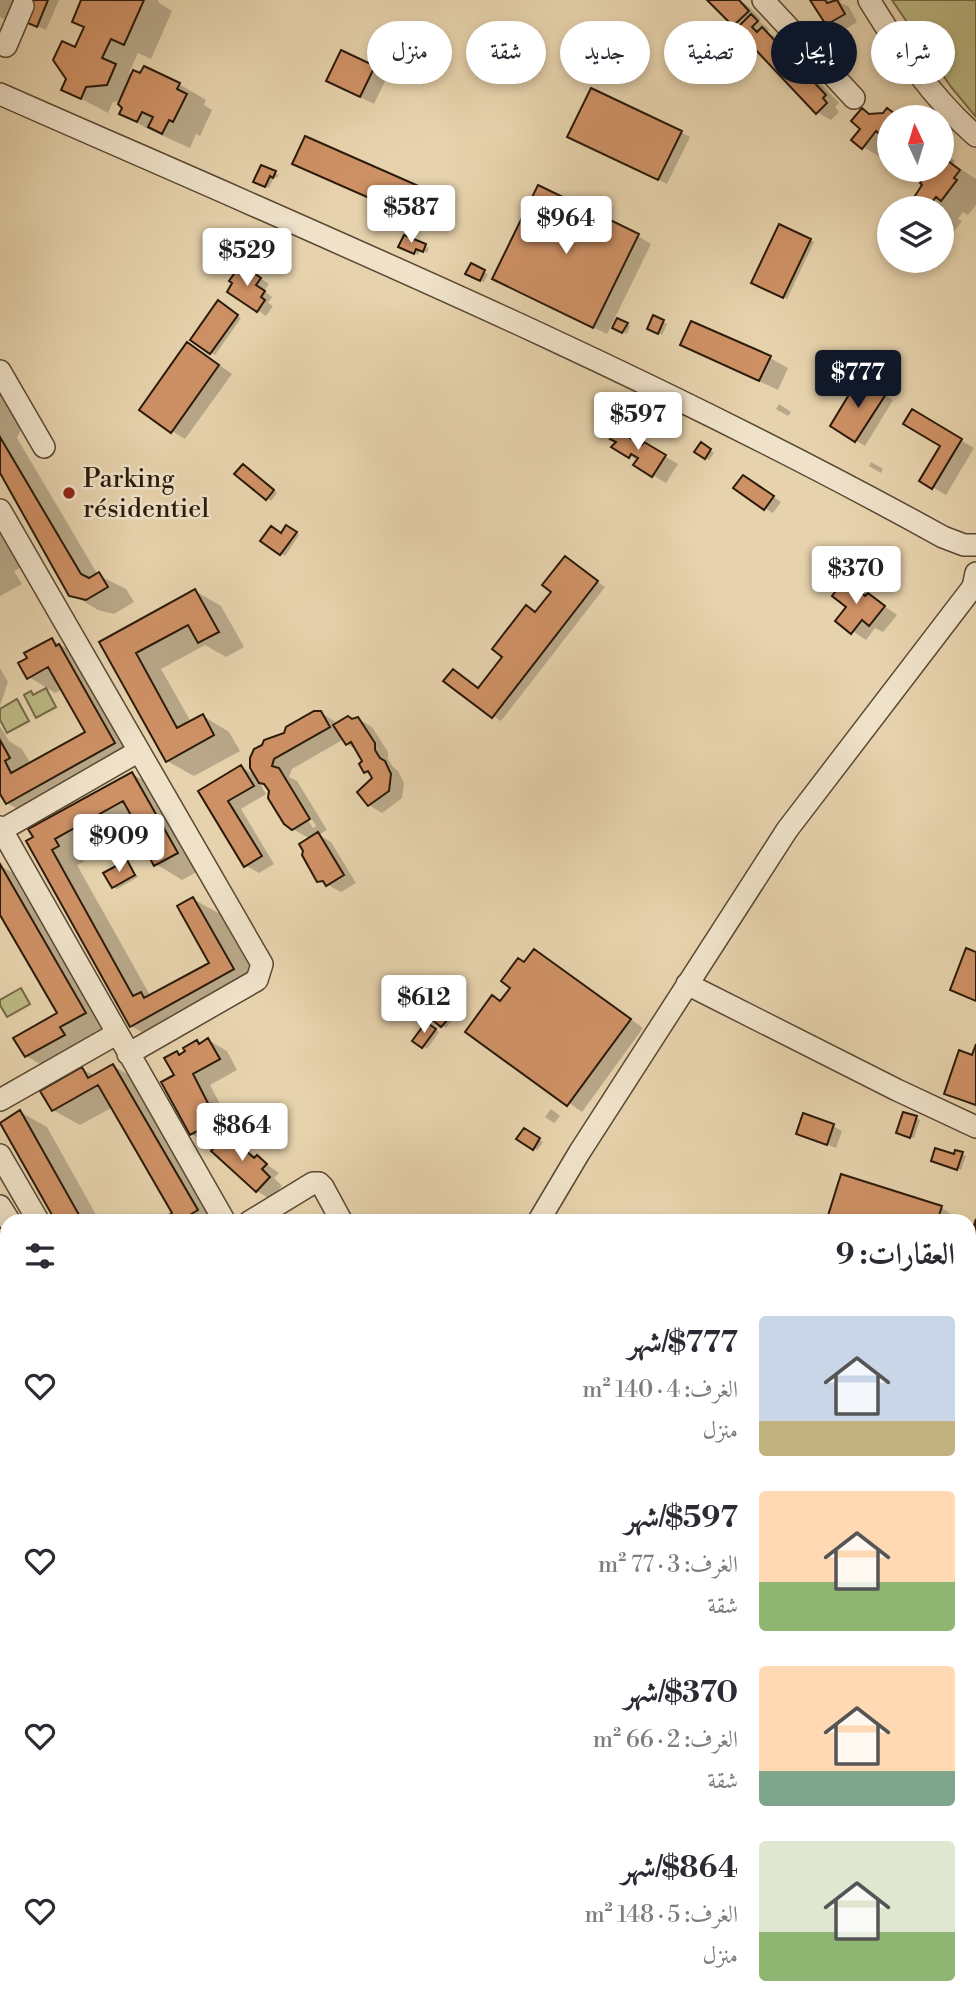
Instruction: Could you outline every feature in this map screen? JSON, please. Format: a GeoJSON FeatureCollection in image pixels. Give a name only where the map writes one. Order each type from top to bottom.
{"type":"FeatureCollection","features":[{"type":"Feature","properties":{"kind":"street"},"geometry":{"type":"LineString","coordinates":[[763,0],[854,98]]}},
{"type":"Feature","properties":{"kind":"street"},"geometry":{"type":"LineString","coordinates":[[869,0],[923,81],[959,122],[976,136]]}},
{"type":"Feature","properties":{"kind":"street"},"geometry":{"type":"LineString","coordinates":[[0,44],[6,46],[23,6]]}},
{"type":"Feature","properties":{"kind":"street"},"geometry":{"type":"LineString","coordinates":[[0,94],[491,310],[769,443],[943,537],[964,545],[976,545]]}},
{"type":"Feature","properties":{"kind":"street"},"geometry":{"type":"LineString","coordinates":[[0,371],[44,447]]}},
{"type":"Feature","properties":{"kind":"street"},"geometry":{"type":"LineString","coordinates":[[0,510],[262,964],[257,980],[128,1054]]}},
{"type":"Feature","properties":{"kind":"street"},"geometry":{"type":"LineString","coordinates":[[543,1214],[787,830],[973,587],[976,573]]}},
{"type":"Feature","properties":{"kind":"street"},"geometry":{"type":"LineString","coordinates":[[139,751],[1,829],[220,1214]]}},
{"type":"Feature","properties":{"kind":"street"},"geometry":{"type":"LineString","coordinates":[[687,984],[976,1127]]}},
{"type":"Feature","properties":{"kind":"street"},"geometry":{"type":"LineString","coordinates":[[3,1091],[116,1034]]}},
{"type":"Feature","properties":{"kind":"street"},"geometry":{"type":"LineString","coordinates":[[0,1155],[33,1214]]}},
{"type":"Feature","properties":{"kind":"street"},"geometry":{"type":"LineString","coordinates":[[262,1214],[313,1183],[319,1183],[323,1187],[338,1214]]}},
{"type":"Feature","properties":{"kind":"shaded area"},"geometry":{"type":"Polygon","coordinates":[[[892,0],[976,0],[976,117],[949,84],[955,84],[955,21],[906,21],[892,0]]]}},
{"type":"Feature","properties":{"kind":"shaded area"},"geometry":{"type":"Polygon","coordinates":[[[46,688],[56,707],[36,718],[24,695],[31,691],[33,695],[46,688]]]}},
{"type":"Feature","properties":{"kind":"shaded area"},"geometry":{"type":"Polygon","coordinates":[[[17,699],[29,721],[7,733],[0,720],[0,709],[17,699]]]}},
{"type":"Feature","properties":{"kind":"shaded area"},"geometry":{"type":"Polygon","coordinates":[[[21,988],[30,1004],[7,1017],[0,1000],[21,988]]]}},
{"type":"Feature","properties":{"kind":"building"},"geometry":{"type":"Polygon","coordinates":[[[33,0],[48,0],[37,27],[23,21],[33,0]]]}},
{"type":"Feature","properties":{"kind":"building"},"geometry":{"type":"Polygon","coordinates":[[[81,0],[144,0],[124,45],[111,39],[102,58],[116,64],[107,85],[86,87],[81,99],[61,90],[66,79],[53,60],[62,41],[75,47],[84,27],[72,22],[81,0]]]}},
{"type":"Feature","properties":{"kind":"building"},"geometry":{"type":"Polygon","coordinates":[[[707,0],[739,0],[749,11],[738,21],[728,21],[707,0]]]}},
{"type":"Feature","properties":{"kind":"building"},"geometry":{"type":"Polygon","coordinates":[[[810,0],[825,0],[827,3],[837,0],[845,14],[833,21],[823,21],[810,0]]]}},
{"type":"Feature","properties":{"kind":"building"},"geometry":{"type":"Polygon","coordinates":[[[751,14],[758,21],[757,22],[744,21],[751,14]]]}},
{"type":"Feature","properties":{"kind":"building"},"geometry":{"type":"Polygon","coordinates":[[[762,27],[771,37],[771,66],[757,51],[757,32],[762,27]]]}},
{"type":"Feature","properties":{"kind":"building"},"geometry":{"type":"Polygon","coordinates":[[[341,50],[367,62],[367,83],[360,97],[326,81],[341,50]]]}},
{"type":"Feature","properties":{"kind":"building"},"geometry":{"type":"Polygon","coordinates":[[[144,66],[180,83],[177,89],[187,94],[173,122],[169,120],[162,134],[148,127],[153,117],[142,112],[137,122],[119,114],[122,108],[118,104],[133,70],[140,73],[144,66]]]}},
{"type":"Feature","properties":{"kind":"building"},"geometry":{"type":"Polygon","coordinates":[[[788,84],[816,84],[826,95],[823,98],[827,103],[816,114],[788,84]]]}},
{"type":"Feature","properties":{"kind":"building"},"geometry":{"type":"Polygon","coordinates":[[[591,88],[682,131],[658,180],[567,137],[591,88]]]}},
{"type":"Feature","properties":{"kind":"building"},"geometry":{"type":"Polygon","coordinates":[[[862,108],[869,114],[877,113],[877,132],[862,149],[851,140],[860,129],[851,121],[862,108]]]}},
{"type":"Feature","properties":{"kind":"building"},"geometry":{"type":"Polygon","coordinates":[[[305,136],[439,195],[426,223],[292,164],[305,136]]]}},
{"type":"Feature","properties":{"kind":"building"},"geometry":{"type":"Polygon","coordinates":[[[261,165],[276,171],[273,178],[270,176],[265,187],[253,182],[261,165]]]}},
{"type":"Feature","properties":{"kind":"building"},"geometry":{"type":"Polygon","coordinates":[[[954,166],[960,170],[954,178],[954,166]]]}},
{"type":"Feature","properties":{"kind":"building"},"geometry":{"type":"Polygon","coordinates":[[[954,178],[957,180],[945,196],[915,196],[922,185],[920,183],[954,182],[954,178]]]}},
{"type":"Feature","properties":{"kind":"building"},"geometry":{"type":"Polygon","coordinates":[[[538,185],[639,234],[593,328],[492,279],[538,185]]]}},
{"type":"Feature","properties":{"kind":"building"},"geometry":{"type":"Polygon","coordinates":[[[779,224],[811,239],[783,298],[751,283],[779,224]]]}},
{"type":"Feature","properties":{"kind":"building"},"geometry":{"type":"Polygon","coordinates":[[[404,235],[426,244],[423,252],[416,249],[414,254],[398,247],[404,235]]]}},
{"type":"Feature","properties":{"kind":"building"},"geometry":{"type":"Polygon","coordinates":[[[268,240],[279,246],[274,255],[263,250],[268,240]]]}},
{"type":"Feature","properties":{"kind":"building"},"geometry":{"type":"Polygon","coordinates":[[[471,263],[485,270],[480,281],[465,274],[471,263]]]}},
{"type":"Feature","properties":{"kind":"building"},"geometry":{"type":"Polygon","coordinates":[[[241,264],[261,278],[256,285],[265,291],[261,297],[265,300],[257,312],[227,292],[232,283],[229,281],[241,264]]]}},
{"type":"Feature","properties":{"kind":"building"},"geometry":{"type":"Polygon","coordinates":[[[218,300],[238,315],[210,354],[190,340],[218,300]]]}},
{"type":"Feature","properties":{"kind":"building"},"geometry":{"type":"Polygon","coordinates":[[[653,315],[664,320],[658,334],[647,329],[653,315]]]}},
{"type":"Feature","properties":{"kind":"building"},"geometry":{"type":"Polygon","coordinates":[[[617,318],[628,323],[622,333],[612,328],[617,318]]]}},
{"type":"Feature","properties":{"kind":"building"},"geometry":{"type":"Polygon","coordinates":[[[691,321],[771,356],[759,381],[680,345],[691,321]]]}},
{"type":"Feature","properties":{"kind":"building"},"geometry":{"type":"Polygon","coordinates":[[[187,342],[219,365],[171,433],[139,410],[187,342]]]}},
{"type":"Feature","properties":{"kind":"building"},"geometry":{"type":"Polygon","coordinates":[[[859,378],[886,394],[855,442],[830,426],[859,378]]]}},
{"type":"Feature","properties":{"kind":"building"},"geometry":{"type":"Polygon","coordinates":[[[912,409],[962,439],[932,489],[919,481],[940,446],[903,424],[912,409]]]}},
{"type":"Feature","properties":{"kind":"building"},"geometry":{"type":"Polygon","coordinates":[[[618,426],[632,435],[630,438],[642,445],[644,442],[666,455],[652,477],[633,465],[638,458],[631,454],[629,458],[611,447],[616,442],[610,439],[618,426]]]}},
{"type":"Feature","properties":{"kind":"building"},"geometry":{"type":"Polygon","coordinates":[[[0,437],[81,574],[89,578],[99,572],[108,587],[86,600],[69,596],[0,473],[0,437]]]}},
{"type":"Feature","properties":{"kind":"building"},"geometry":{"type":"Polygon","coordinates":[[[701,442],[711,449],[705,459],[694,452],[701,442]]]}},
{"type":"Feature","properties":{"kind":"building"},"geometry":{"type":"Polygon","coordinates":[[[243,464],[274,490],[266,500],[234,474],[243,464]]]}},
{"type":"Feature","properties":{"kind":"building"},"geometry":{"type":"Polygon","coordinates":[[[743,475],[774,496],[764,510],[733,488],[743,475]]]}},
{"type":"Feature","properties":{"kind":"building"},"geometry":{"type":"Polygon","coordinates":[[[286,525],[297,532],[280,555],[260,541],[271,526],[281,533],[286,525]]]}},
{"type":"Feature","properties":{"kind":"building"},"geometry":{"type":"Polygon","coordinates":[[[565,556],[598,581],[492,718],[443,681],[453,669],[478,688],[502,657],[492,649],[526,605],[535,612],[551,592],[542,585],[565,556]]]}},
{"type":"Feature","properties":{"kind":"building"},"geometry":{"type":"Polygon","coordinates":[[[847,576],[861,587],[858,590],[865,596],[868,593],[885,606],[869,626],[862,620],[851,634],[835,621],[846,607],[832,596],[847,576]]]}},
{"type":"Feature","properties":{"kind":"building"},"geometry":{"type":"Polygon","coordinates":[[[195,589],[219,632],[198,643],[188,625],[136,653],[177,728],[203,714],[214,735],[166,762],[99,642],[195,589]]]}},
{"type":"Feature","properties":{"kind":"building"},"geometry":{"type":"Polygon","coordinates":[[[52,638],[56,646],[59,644],[115,743],[6,804],[0,794],[0,740],[10,758],[5,761],[11,773],[85,732],[48,667],[27,679],[18,663],[27,658],[24,653],[52,638]]]}},
{"type":"Feature","properties":{"kind":"building"},"geometry":{"type":"Polygon","coordinates":[[[314,711],[321,711],[330,727],[274,759],[272,766],[279,768],[310,819],[292,830],[284,824],[268,798],[269,791],[264,784],[259,783],[250,768],[250,758],[254,749],[262,745],[264,740],[284,733],[286,727],[314,711]]]}},
{"type":"Feature","properties":{"kind":"building"},"geometry":{"type":"Polygon","coordinates":[[[348,716],[352,719],[358,717],[391,774],[389,791],[368,806],[357,792],[372,778],[368,771],[364,773],[359,764],[362,761],[351,742],[346,745],[333,725],[348,716]]]}},
{"type":"Feature","properties":{"kind":"building"},"geometry":{"type":"Polygon","coordinates":[[[241,765],[254,786],[228,801],[262,856],[244,867],[198,791],[241,765]]]}},
{"type":"Feature","properties":{"kind":"building"},"geometry":{"type":"Polygon","coordinates":[[[132,772],[178,853],[154,866],[142,844],[146,842],[123,801],[55,839],[59,846],[52,850],[133,996],[141,992],[144,998],[209,963],[177,906],[193,897],[234,969],[130,1027],[26,841],[33,837],[28,829],[132,772]]]}},
{"type":"Feature","properties":{"kind":"building"},"geometry":{"type":"Polygon","coordinates":[[[318,832],[344,875],[326,886],[323,881],[317,882],[299,844],[318,832]]]}},
{"type":"Feature","properties":{"kind":"building"},"geometry":{"type":"Polygon","coordinates":[[[127,860],[135,875],[112,888],[103,873],[127,860]]]}},
{"type":"Feature","properties":{"kind":"building"},"geometry":{"type":"Polygon","coordinates":[[[0,864],[86,1013],[60,1027],[65,1035],[25,1057],[13,1038],[57,1013],[0,915],[0,864]]]}},
{"type":"Feature","properties":{"kind":"building"},"geometry":{"type":"Polygon","coordinates":[[[966,948],[976,952],[976,1001],[950,990],[966,948]]]}},
{"type":"Feature","properties":{"kind":"building"},"geometry":{"type":"Polygon","coordinates":[[[534,949],[631,1019],[567,1106],[465,1032],[492,995],[500,1001],[510,988],[501,981],[518,958],[524,962],[534,949]]]}},
{"type":"Feature","properties":{"kind":"building"},"geometry":{"type":"Polygon","coordinates":[[[440,1007],[451,1016],[441,1027],[430,1018],[440,1007]]]}},
{"type":"Feature","properties":{"kind":"building"},"geometry":{"type":"Polygon","coordinates":[[[426,1022],[436,1029],[422,1048],[412,1041],[426,1022]]]}},
{"type":"Feature","properties":{"kind":"building"},"geometry":{"type":"Polygon","coordinates":[[[208,1038],[220,1059],[193,1074],[213,1113],[205,1117],[209,1125],[190,1135],[161,1082],[174,1075],[164,1058],[177,1051],[179,1055],[185,1051],[183,1048],[197,1040],[199,1044],[208,1038]]]}},
{"type":"Feature","properties":{"kind":"building"},"geometry":{"type":"Polygon","coordinates":[[[976,1044],[976,1105],[944,1094],[959,1050],[972,1055],[976,1044]]]}},
{"type":"Feature","properties":{"kind":"building"},"geometry":{"type":"Polygon","coordinates":[[[113,1064],[198,1210],[191,1214],[170,1214],[98,1085],[52,1111],[40,1091],[82,1067],[88,1078],[113,1064]]]}},
{"type":"Feature","properties":{"kind":"building"},"geometry":{"type":"Polygon","coordinates":[[[20,1110],[78,1214],[51,1214],[0,1123],[20,1110]]]}},
{"type":"Feature","properties":{"kind":"building"},"geometry":{"type":"Polygon","coordinates":[[[903,1112],[917,1116],[910,1138],[896,1133],[903,1112]]]}},
{"type":"Feature","properties":{"kind":"building"},"geometry":{"type":"Polygon","coordinates":[[[803,1113],[834,1124],[827,1145],[796,1134],[803,1113]]]}},
{"type":"Feature","properties":{"kind":"building"},"geometry":{"type":"Polygon","coordinates":[[[524,1128],[540,1138],[533,1150],[516,1139],[524,1128]]]}},
{"type":"Feature","properties":{"kind":"building"},"geometry":{"type":"Polygon","coordinates":[[[227,1134],[254,1158],[257,1155],[267,1164],[262,1169],[270,1177],[256,1192],[211,1151],[227,1134]]]}},
{"type":"Feature","properties":{"kind":"building"},"geometry":{"type":"Polygon","coordinates":[[[935,1148],[954,1154],[955,1150],[963,1152],[957,1170],[931,1161],[935,1148]]]}},
{"type":"Feature","properties":{"kind":"building"},"geometry":{"type":"Polygon","coordinates":[[[841,1174],[942,1206],[940,1214],[828,1214],[841,1174]]]}},
{"type":"Feature","properties":{"kind":"place","name":"Parking résidentiel"},"geometry":{"type":"Point","coordinates":[69,493]}}]}
